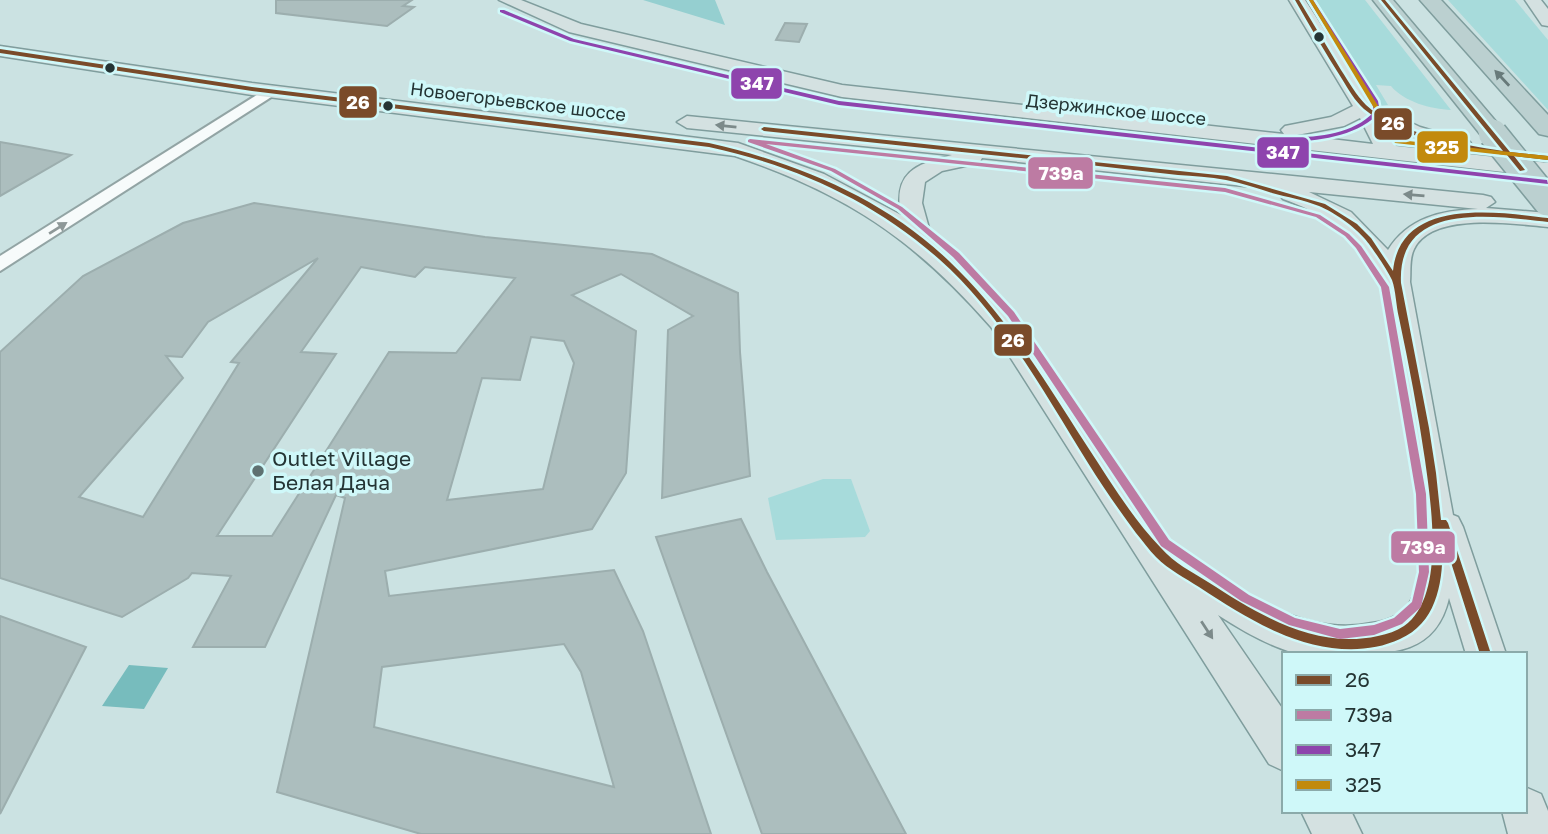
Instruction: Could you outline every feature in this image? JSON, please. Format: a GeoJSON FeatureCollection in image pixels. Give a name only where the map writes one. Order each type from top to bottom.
{"type":"FeatureCollection","features":[{"type":"Feature","properties":{"kind":"highway"},"geometry":{"type":"LineString","coordinates":[[1383,0],[1481,140],[1548,202]]}},
{"type":"Feature","properties":{"kind":"highway"},"geometry":{"type":"LineString","coordinates":[[1430,0],[1548,129]]}},
{"type":"Feature","properties":{"kind":"main road","name":"Дзержинское шоссе"},"geometry":{"type":"LineString","coordinates":[[508,0],[575,27],[804,84],[1292,130],[1385,147],[1481,140],[1548,158]]}},
{"type":"Feature","properties":{"kind":"main road"},"geometry":{"type":"LineString","coordinates":[[1297,0],[1365,108],[1385,147]]}},
{"type":"Feature","properties":{"kind":"main road"},"geometry":{"type":"LineString","coordinates":[[1533,0],[1548,21]]}},
{"type":"Feature","properties":{"kind":"main road","name":"Новоегорьевское шоссе"},"geometry":{"type":"LineString","coordinates":[[0,34],[168,58],[658,119],[1037,157]]}},
{"type":"Feature","properties":{"kind":"main road","name":"Новоегорьевское шоссе"},"geometry":{"type":"LineString","coordinates":[[0,51],[261,90],[738,150],[827,181],[883,212],[920,239],[948,264],[1001,321],[1282,746]]}},
{"type":"Feature","properties":{"kind":"main road","name":"Дзержинское шоссе"},"geometry":{"type":"LineString","coordinates":[[935,97],[1385,147],[1548,170]]}},
{"type":"Feature","properties":{"kind":"main road"},"geometry":{"type":"LineString","coordinates":[[1292,130],[1337,122],[1365,108]]}},
{"type":"Feature","properties":{"kind":"main road"},"geometry":{"type":"LineString","coordinates":[[1365,108],[1413,131],[1481,140]]}},
{"type":"Feature","properties":{"kind":"main road"},"geometry":{"type":"LineString","coordinates":[[920,239],[908,206],[907,192],[922,173],[944,164],[974,158],[1037,157],[1548,209]]}},
{"type":"Feature","properties":{"kind":"main road"},"geometry":{"type":"LineString","coordinates":[[1227,178],[1302,197],[1340,215],[1370,239],[1397,282]]}},
{"type":"Feature","properties":{"kind":"main road"},"geometry":{"type":"LineString","coordinates":[[1156,552],[1238,609],[1289,634],[1339,646],[1377,642],[1405,632],[1427,610],[1436,573],[1433,493],[1397,282],[1401,249],[1418,228],[1461,217],[1548,220]]}},
{"type":"Feature","properties":{"kind":"main road"},"geometry":{"type":"LineString","coordinates":[[1433,493],[1485,652]]}},
{"type":"Feature","properties":{"kind":"main road"},"geometry":{"type":"LineString","coordinates":[[1325,813],[1339,834]]}},
{"type":"Feature","properties":{"kind":"main road"},"geometry":{"type":"LineString","coordinates":[[1526,813],[1531,834]]}},
{"type":"Feature","properties":{"kind":"street"},"geometry":{"type":"LineString","coordinates":[[0,245],[261,90]]}},
{"type":"Feature","properties":{"kind":"street"},"geometry":{"type":"LineString","coordinates":[[0,265],[261,90]]}},
{"type":"Feature","properties":{"kind":"shaded area"},"geometry":{"type":"Polygon","coordinates":[[[643,0],[715,0],[725,25],[643,0]]]}},
{"type":"Feature","properties":{"kind":"shaded area"},"geometry":{"type":"Polygon","coordinates":[[[1309,0],[1365,0],[1451,110],[1418,104],[1396,92],[1391,86],[1376,85],[1388,105],[1381,106],[1309,0]]]}},
{"type":"Feature","properties":{"kind":"shaded area"},"geometry":{"type":"Polygon","coordinates":[[[1448,0],[1515,0],[1548,40],[1548,110],[1448,0]]]}},
{"type":"Feature","properties":{"kind":"shaded area"},"geometry":{"type":"Polygon","coordinates":[[[823,479],[851,479],[870,531],[865,537],[776,540],[768,498],[823,479]]]}},
{"type":"Feature","properties":{"kind":"shaded area"},"geometry":{"type":"Polygon","coordinates":[[[129,665],[168,668],[144,709],[102,706],[129,665]]]}},
{"type":"Feature","properties":{"kind":"building"},"geometry":{"type":"Polygon","coordinates":[[[276,0],[412,0],[403,6],[414,7],[387,26],[276,13],[276,0]]]}},
{"type":"Feature","properties":{"kind":"building"},"geometry":{"type":"Polygon","coordinates":[[[785,23],[807,24],[799,42],[776,40],[785,23]]]}},
{"type":"Feature","properties":{"kind":"building"},"geometry":{"type":"Polygon","coordinates":[[[0,142],[29,147],[71,155],[0,196],[0,142]]]}},
{"type":"Feature","properties":{"kind":"building"},"geometry":{"type":"Polygon","coordinates":[[[254,203],[485,237],[652,254],[738,293],[750,476],[662,498],[668,330],[693,316],[621,274],[572,295],[636,331],[626,473],[592,529],[385,571],[389,596],[614,570],[643,631],[711,834],[421,834],[277,792],[345,498],[336,495],[265,647],[193,647],[231,576],[192,573],[188,578],[122,617],[0,578],[0,352],[83,276],[183,223],[254,203]],[[318,258],[208,322],[182,357],[166,356],[183,378],[79,497],[143,517],[239,363],[231,362],[318,258]],[[361,267],[301,352],[336,354],[217,536],[272,536],[389,352],[456,353],[515,278],[425,267],[415,277],[361,267]],[[531,337],[520,380],[482,378],[447,500],[543,489],[574,363],[564,341],[531,337]],[[564,644],[382,667],[374,727],[614,787],[581,672],[564,644]]]}},
{"type":"Feature","properties":{"kind":"building"},"geometry":{"type":"Polygon","coordinates":[[[741,519],[906,834],[762,834],[656,537],[741,519]]]}},
{"type":"Feature","properties":{"kind":"building"},"geometry":{"type":"Polygon","coordinates":[[[0,616],[86,647],[0,814],[0,616]]]}},
{"type":"Feature","properties":{"kind":"transit line","name":"26"},"geometry":{"type":"LineString","coordinates":[[1297,0],[1342,76],[1367,109],[1408,131],[1431,138],[1478,149],[1548,158]]}},
{"type":"Feature","properties":{"kind":"transit line","name":"347"},"geometry":{"type":"LineString","coordinates":[[1273,139],[1329,136],[1358,127],[1377,112],[1375,101],[1311,0]]}},
{"type":"Feature","properties":{"kind":"transit line","name":"325"},"geometry":{"type":"LineString","coordinates":[[1311,0],[1397,142],[1548,158]]}},
{"type":"Feature","properties":{"kind":"transit line","name":"26"},"geometry":{"type":"LineString","coordinates":[[1383,0],[1522,170]]}},
{"type":"Feature","properties":{"kind":"transit line","name":"347"},"geometry":{"type":"LineString","coordinates":[[502,11],[572,40],[839,103],[1547,182]]}},
{"type":"Feature","properties":{"kind":"transit line","name":"26"},"geometry":{"type":"LineString","coordinates":[[0,51],[252,89],[709,145],[773,162],[834,186],[891,218],[943,259],[975,291],[1029,362],[1127,512],[1164,558],[1222,597],[1267,622],[1290,633],[1340,644],[1365,644],[1391,638],[1405,631],[1425,612],[1434,586],[1437,556],[1434,495],[1398,291],[1399,256],[1413,234],[1443,219],[1478,215],[1548,220]]}},
{"type":"Feature","properties":{"kind":"transit line","name":"26"},"geometry":{"type":"LineString","coordinates":[[764,129],[1227,178],[1323,205],[1355,225],[1369,239],[1397,282],[1405,324]]}},
{"type":"Feature","properties":{"kind":"transit line","name":"739а"},"geometry":{"type":"LineString","coordinates":[[750,141],[1225,190],[1318,216],[1347,235],[1359,247],[1385,287],[1421,494],[1424,572],[1417,604],[1398,621],[1374,630],[1340,634],[1293,622],[1245,598],[1165,543],[1011,314],[956,255],[900,208],[833,170],[750,141]]}},
{"type":"Feature","properties":{"kind":"transit line","name":"26"},"geometry":{"type":"LineString","coordinates":[[1443,523],[1485,652]]}},
{"type":"Feature","properties":{"kind":"place","name":"Outlet Village Белая Дача"},"geometry":{"type":"Point","coordinates":[258,471]}}]}
